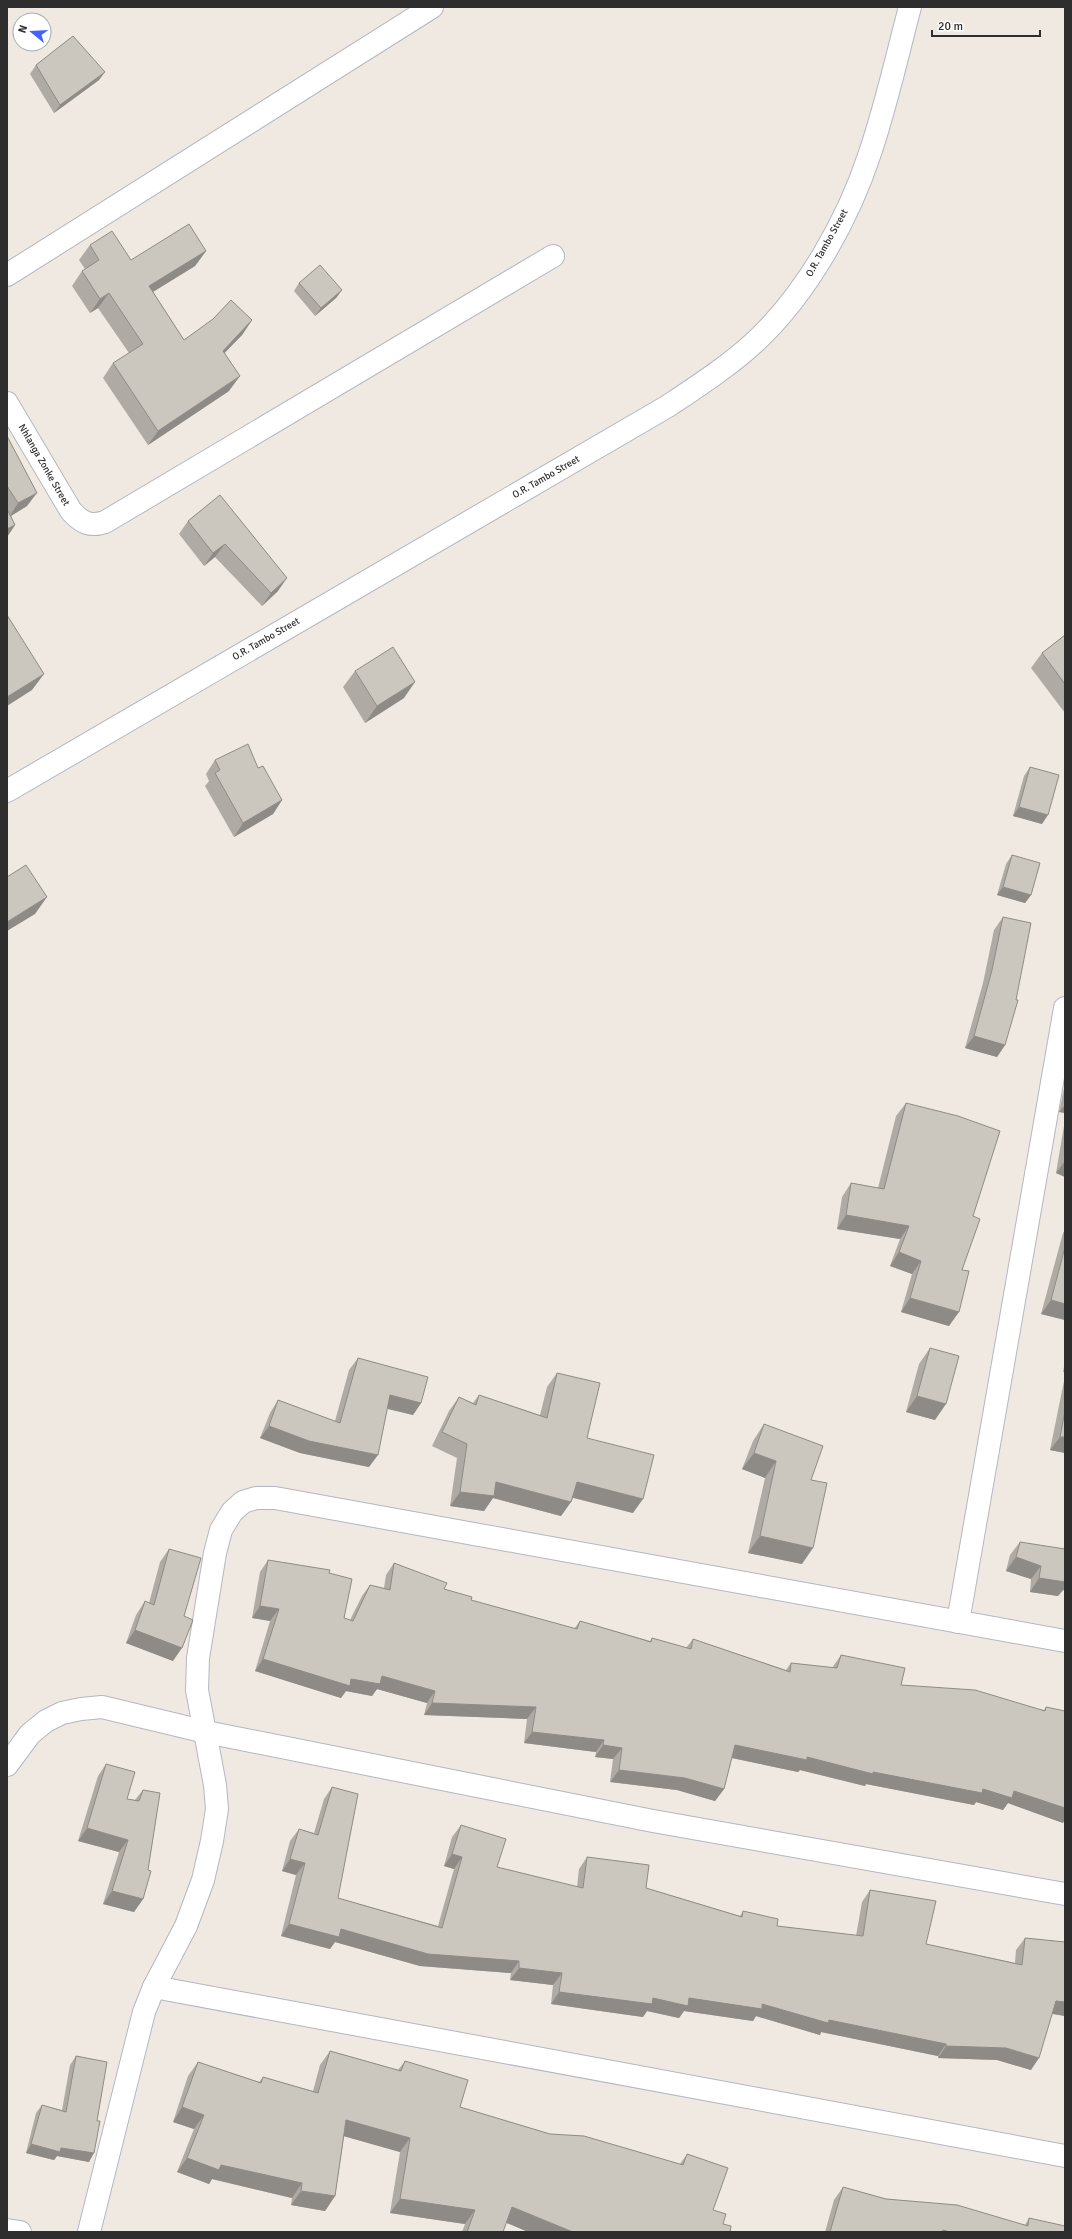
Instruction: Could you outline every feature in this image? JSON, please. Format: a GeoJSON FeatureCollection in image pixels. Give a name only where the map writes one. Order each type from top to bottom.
{"type":"FeatureCollection","features":[{"type":"Feature","properties":{"kind":"street"},"geometry":{"type":"LineString","coordinates":[[7,274],[432,7]]}},
{"type":"Feature","properties":{"kind":"street","name":"O.R. Tambo Street"},"geometry":{"type":"LineString","coordinates":[[7,791],[668,406],[720,372],[756,341],[785,309],[815,269],[843,217],[870,154],[910,7]]}},
{"type":"Feature","properties":{"kind":"street","name":"Nhlanga Zonke Street"},"geometry":{"type":"LineString","coordinates":[[7,403],[71,511],[85,524],[96,525],[106,522],[552,256]]}},
{"type":"Feature","properties":{"kind":"street"},"geometry":{"type":"LineString","coordinates":[[958,1622],[1065,1008]]}},
{"type":"Feature","properties":{"kind":"street"},"geometry":{"type":"LineString","coordinates":[[89,2232],[137,2036],[154,1987],[186,1926],[204,1880],[217,1809],[215,1785],[197,1690],[198,1658],[215,1553],[221,1530],[232,1512],[242,1502],[256,1498],[275,1498],[958,1622],[1065,1640]]}},
{"type":"Feature","properties":{"kind":"street"},"geometry":{"type":"LineString","coordinates":[[7,1765],[30,1734],[46,1721],[62,1713],[102,1707],[206,1732],[653,1821],[1065,1894]]}},
{"type":"Feature","properties":{"kind":"street"},"geometry":{"type":"LineString","coordinates":[[154,1987],[1065,2156]]}},
{"type":"Feature","properties":{"kind":"street"},"geometry":{"type":"LineString","coordinates":[[7,2230],[20,2232]]}},
{"type":"Feature","properties":{"kind":"building"},"geometry":{"type":"Polygon","coordinates":[[[73,36],[105,72],[60,105],[36,65],[73,36]]]}},
{"type":"Feature","properties":{"kind":"building"},"geometry":{"type":"Polygon","coordinates":[[[189,224],[206,251],[149,286],[184,340],[213,319],[231,300],[252,320],[223,351],[240,376],[158,431],[113,363],[143,344],[109,293],[100,299],[82,271],[99,260],[90,245],[112,231],[131,260],[189,224]]]}},
{"type":"Feature","properties":{"kind":"building"},"geometry":{"type":"Polygon","coordinates":[[[320,265],[342,290],[321,308],[299,283],[320,265]]]}},
{"type":"Feature","properties":{"kind":"building"},"geometry":{"type":"Polygon","coordinates":[[[7,436],[37,493],[18,503],[7,486],[7,436]]]}},
{"type":"Feature","properties":{"kind":"building"},"geometry":{"type":"Polygon","coordinates":[[[220,495],[287,578],[271,593],[225,544],[213,553],[188,521],[220,495]]]}},
{"type":"Feature","properties":{"kind":"building"},"geometry":{"type":"Polygon","coordinates":[[[7,509],[15,525],[7,529],[7,509]]]}},
{"type":"Feature","properties":{"kind":"building"},"geometry":{"type":"Polygon","coordinates":[[[7,615],[44,674],[7,697],[7,615]]]}},
{"type":"Feature","properties":{"kind":"building"},"geometry":{"type":"Polygon","coordinates":[[[1065,635],[1065,684],[1042,653],[1065,635]]]}},
{"type":"Feature","properties":{"kind":"building"},"geometry":{"type":"Polygon","coordinates":[[[393,647],[415,682],[377,706],[355,671],[393,647]]]}},
{"type":"Feature","properties":{"kind":"building"},"geometry":{"type":"Polygon","coordinates":[[[248,744],[258,768],[263,766],[282,800],[243,823],[215,773],[220,770],[215,760],[248,744]]]}},
{"type":"Feature","properties":{"kind":"building"},"geometry":{"type":"Polygon","coordinates":[[[1030,767],[1059,775],[1048,815],[1019,807],[1030,767]]]}},
{"type":"Feature","properties":{"kind":"building"},"geometry":{"type":"Polygon","coordinates":[[[1012,855],[1040,863],[1031,895],[1003,887],[1012,855]]]}},
{"type":"Feature","properties":{"kind":"building"},"geometry":{"type":"Polygon","coordinates":[[[26,865],[47,897],[7,922],[7,877],[26,865]]]}},
{"type":"Feature","properties":{"kind":"building"},"geometry":{"type":"Polygon","coordinates":[[[1003,917],[1031,923],[1016,1000],[1018,1000],[1005,1045],[974,1036],[992,970],[1003,917]]]}},
{"type":"Feature","properties":{"kind":"building"},"geometry":{"type":"Polygon","coordinates":[[[906,1103],[958,1116],[1000,1131],[973,1216],[980,1219],[962,1270],[969,1271],[959,1312],[910,1298],[921,1261],[899,1252],[909,1226],[846,1215],[851,1183],[884,1189],[906,1103]]]}},
{"type":"Feature","properties":{"kind":"building"},"geometry":{"type":"Polygon","coordinates":[[[1065,1247],[1065,1304],[1051,1300],[1065,1247]]]}},
{"type":"Feature","properties":{"kind":"building"},"geometry":{"type":"Polygon","coordinates":[[[930,1348],[959,1356],[946,1404],[917,1396],[930,1348]]]}},
{"type":"Feature","properties":{"kind":"building"},"geometry":{"type":"Polygon","coordinates":[[[358,1358],[428,1377],[421,1403],[390,1395],[378,1455],[309,1441],[269,1426],[278,1400],[340,1423],[358,1358]]]}},
{"type":"Feature","properties":{"kind":"building"},"geometry":{"type":"Polygon","coordinates":[[[557,1373],[600,1383],[587,1438],[654,1455],[643,1499],[577,1482],[571,1502],[496,1482],[494,1496],[460,1492],[467,1444],[442,1432],[459,1397],[476,1405],[479,1395],[547,1418],[557,1373]]]}},
{"type":"Feature","properties":{"kind":"building"},"geometry":{"type":"Polygon","coordinates":[[[1065,1411],[1065,1437],[1060,1437],[1065,1411]]]}},
{"type":"Feature","properties":{"kind":"building"},"geometry":{"type":"Polygon","coordinates":[[[764,1424],[823,1446],[811,1480],[827,1483],[813,1548],[760,1536],[776,1461],[754,1453],[764,1424]]]}},
{"type":"Feature","properties":{"kind":"building"},"geometry":{"type":"Polygon","coordinates":[[[1020,1542],[1065,1549],[1065,1582],[1039,1578],[1041,1566],[1016,1557],[1020,1542]]]}},
{"type":"Feature","properties":{"kind":"building"},"geometry":{"type":"Polygon","coordinates":[[[169,1549],[201,1558],[184,1616],[193,1620],[182,1648],[135,1630],[145,1601],[154,1605],[169,1549]]]}},
{"type":"Feature","properties":{"kind":"building"},"geometry":{"type":"Polygon","coordinates":[[[268,1560],[330,1570],[329,1573],[352,1579],[344,1618],[353,1621],[370,1585],[390,1590],[394,1563],[447,1583],[444,1589],[472,1597],[471,1600],[577,1629],[580,1621],[651,1642],[652,1638],[691,1649],[693,1639],[790,1672],[791,1663],[837,1668],[841,1655],[905,1668],[901,1685],[975,1690],[1045,1711],[1046,1707],[1065,1711],[1065,1808],[1014,1791],[1012,1798],[983,1789],[982,1793],[873,1772],[873,1774],[807,1757],[807,1760],[735,1745],[724,1789],[685,1778],[619,1770],[622,1748],[603,1745],[604,1740],[532,1732],[536,1707],[432,1703],[435,1691],[382,1676],[380,1684],[351,1679],[350,1686],[263,1659],[279,1609],[260,1606],[268,1560]]]}},
{"type":"Feature","properties":{"kind":"building"},"geometry":{"type":"Polygon","coordinates":[[[106,1764],[135,1772],[127,1799],[139,1801],[143,1790],[160,1793],[148,1870],[151,1871],[143,1899],[112,1891],[128,1840],[87,1828],[106,1764]]]}},
{"type":"Feature","properties":{"kind":"building"},"geometry":{"type":"Polygon","coordinates":[[[332,1787],[358,1794],[338,1898],[442,1928],[462,1857],[452,1854],[461,1825],[506,1839],[497,1867],[583,1888],[587,1857],[649,1865],[646,1888],[742,1917],[743,1911],[778,1919],[777,1926],[863,1936],[870,1890],[936,1901],[926,1944],[1022,1965],[1025,1938],[1065,1942],[1065,2002],[1056,2001],[1039,2058],[1006,2048],[946,2046],[946,2044],[829,2020],[828,2023],[762,2004],[762,2009],[689,1998],[688,2006],[653,1998],[652,2004],[559,1992],[562,1973],[519,1968],[519,1961],[428,1954],[341,1929],[339,1937],[289,1924],[305,1863],[290,1859],[299,1829],[318,1835],[332,1787]]]}},
{"type":"Feature","properties":{"kind":"building"},"geometry":{"type":"Polygon","coordinates":[[[330,2051],[401,2071],[405,2061],[468,2080],[460,2107],[550,2134],[584,2136],[683,2165],[687,2154],[728,2168],[713,2210],[726,2214],[723,2224],[731,2226],[730,2232],[573,2232],[512,2207],[503,2232],[467,2232],[475,2210],[400,2199],[410,2138],[346,2120],[335,2196],[301,2191],[302,2183],[221,2165],[219,2170],[187,2158],[204,2115],[182,2107],[198,2062],[261,2083],[263,2077],[318,2093],[330,2051]]]}},
{"type":"Feature","properties":{"kind":"building"},"geometry":{"type":"Polygon","coordinates":[[[76,2056],[107,2062],[97,2121],[100,2121],[94,2153],[61,2148],[60,2152],[31,2144],[42,2105],[66,2112],[76,2056]]]}},
{"type":"Feature","properties":{"kind":"building"},"geometry":{"type":"Polygon","coordinates":[[[843,2187],[886,2199],[957,2205],[1028,2226],[1029,2218],[1065,2226],[1065,2232],[950,2232],[943,2230],[942,2232],[830,2232],[843,2187]]]}}]}
